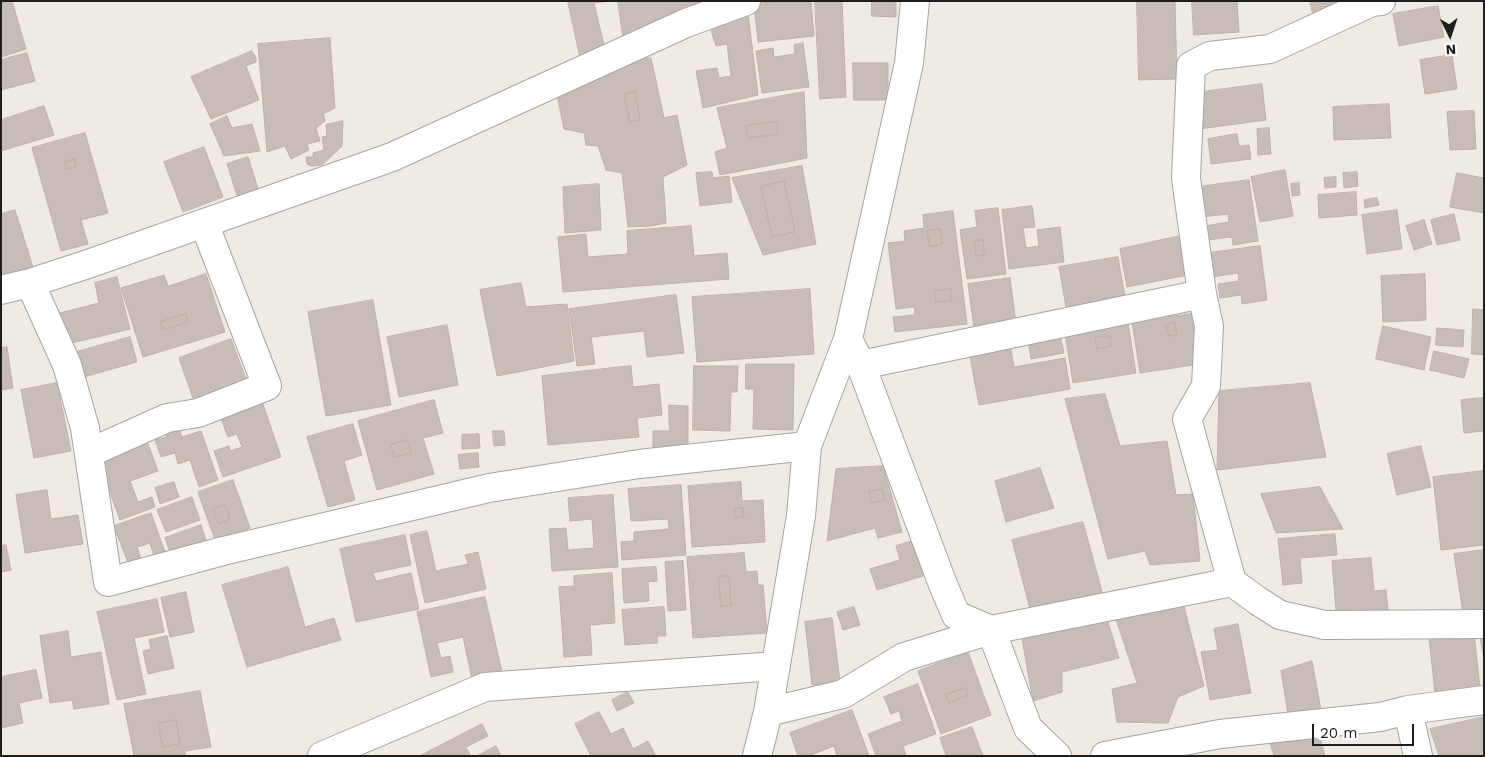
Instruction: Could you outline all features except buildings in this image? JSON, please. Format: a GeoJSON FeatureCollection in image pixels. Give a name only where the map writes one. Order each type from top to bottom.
{"type":"FeatureCollection","features":[{"type":"Feature","properties":{"kind":"street"},"geometry":{"type":"LineString","coordinates":[[1,290],[30,283],[392,156],[686,23],[746,1]]}},
{"type":"Feature","properties":{"kind":"street"},"geometry":{"type":"LineString","coordinates":[[756,756],[768,712],[801,516],[807,446],[848,339],[908,64],[915,1]]}},
{"type":"Feature","properties":{"kind":"street"},"geometry":{"type":"LineString","coordinates":[[1375,2],[1270,49],[1210,56],[1191,66],[1186,178],[1202,294],[1209,326],[1206,386],[1187,419],[1232,582],[1258,601],[1280,615],[1325,625],[1484,624]]}},
{"type":"Feature","properties":{"kind":"street"},"geometry":{"type":"LineString","coordinates":[[89,453],[167,418],[198,413],[267,386],[204,223]]}},
{"type":"Feature","properties":{"kind":"street"},"geometry":{"type":"LineString","coordinates":[[30,283],[67,365],[85,428],[108,582],[223,550],[489,488],[640,464],[807,446]]}},
{"type":"Feature","properties":{"kind":"street"},"geometry":{"type":"LineString","coordinates":[[861,365],[1202,294]]}},
{"type":"Feature","properties":{"kind":"street"},"geometry":{"type":"LineString","coordinates":[[848,339],[861,365],[956,615],[990,630],[1028,728],[1057,756]]}},
{"type":"Feature","properties":{"kind":"street"},"geometry":{"type":"LineString","coordinates":[[768,712],[843,694],[904,657],[990,630],[1232,582]]}},
{"type":"Feature","properties":{"kind":"street"},"geometry":{"type":"LineString","coordinates":[[325,755],[485,687],[776,666]]}},
{"type":"Feature","properties":{"kind":"street"},"geometry":{"type":"LineString","coordinates":[[1105,756],[1220,734],[1380,717],[1408,710],[1484,700]]}},
{"type":"Feature","properties":{"kind":"street"},"geometry":{"type":"LineString","coordinates":[[1408,710],[1418,756]]}}]}
